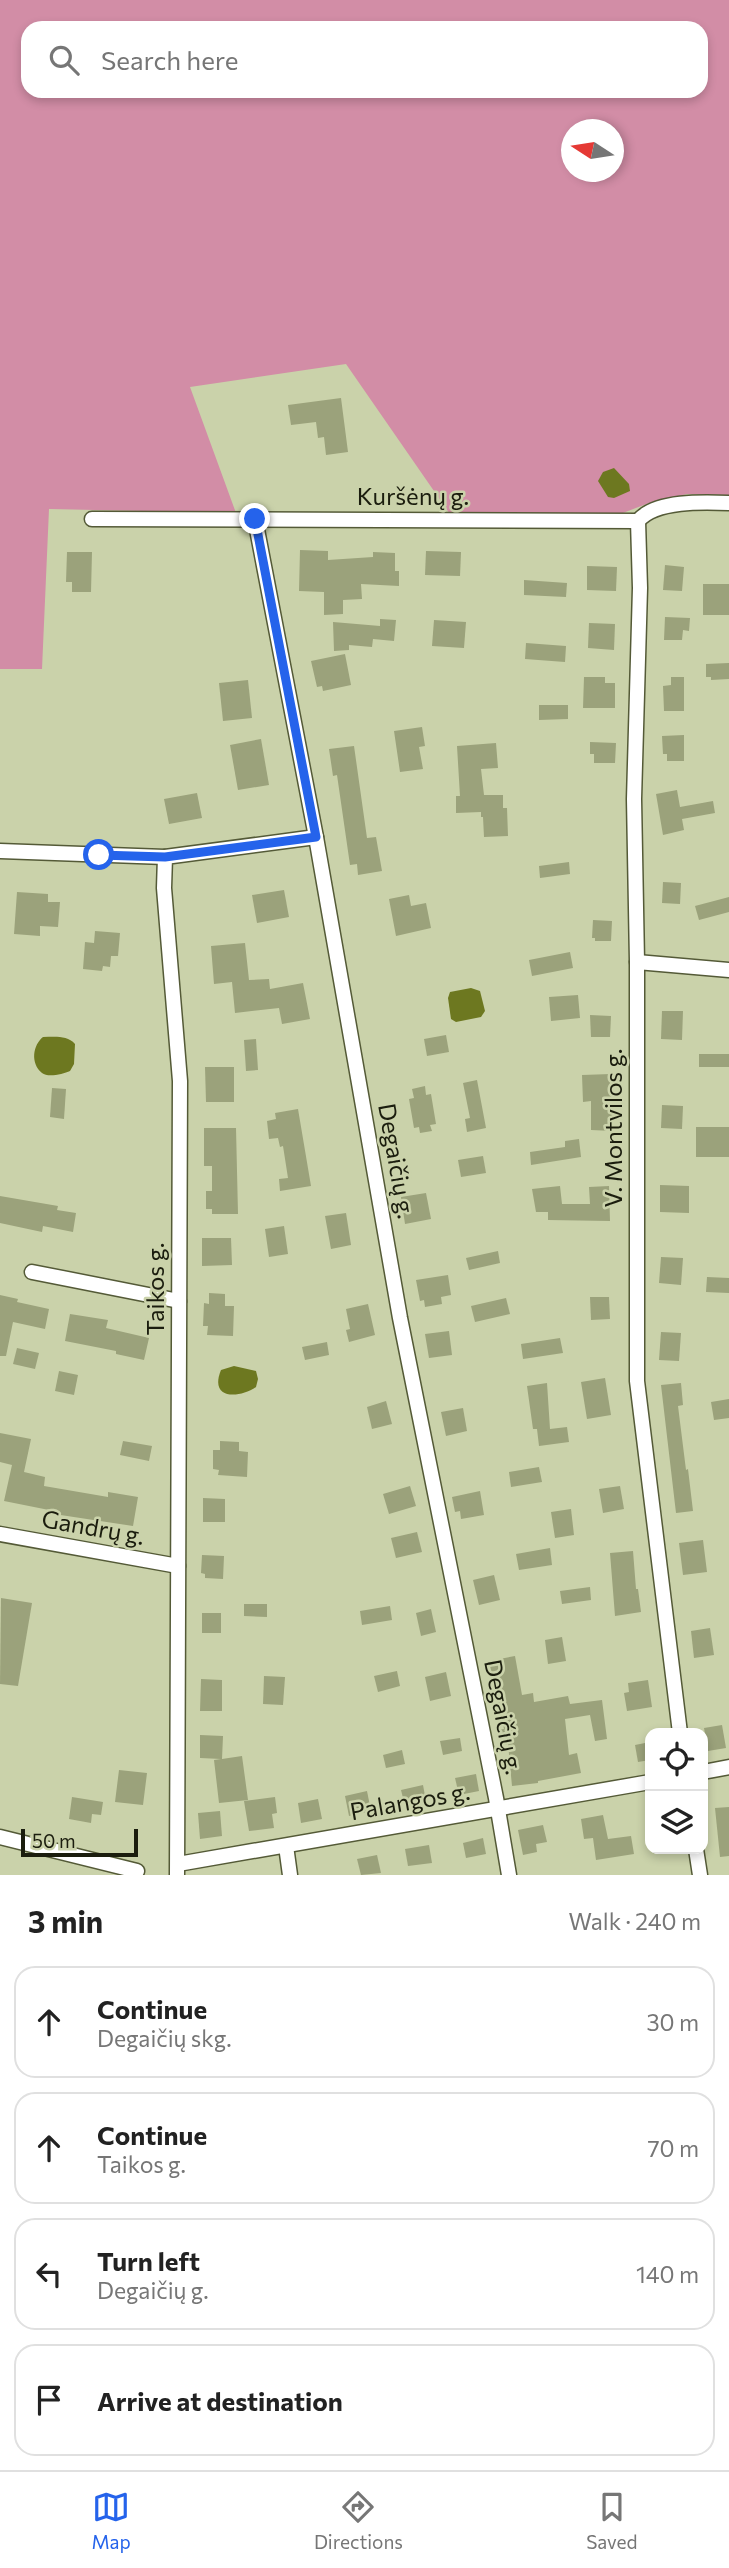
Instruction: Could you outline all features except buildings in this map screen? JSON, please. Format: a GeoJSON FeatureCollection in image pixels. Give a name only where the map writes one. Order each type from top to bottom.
{"type":"FeatureCollection","features":[{"type":"Feature","properties":{"kind":"street","name":"Kuršėnų g."},"geometry":{"type":"LineString","coordinates":[[92,519],[638,521],[644,513],[691,501],[729,503]]}},
{"type":"Feature","properties":{"kind":"street","name":"Degaičių g."},"geometry":{"type":"LineString","coordinates":[[255,519],[316,837],[400,1318],[509,1875]]}},
{"type":"Feature","properties":{"kind":"street","name":"V. Montvilos g."},"geometry":{"type":"LineString","coordinates":[[638,521],[640,588],[634,799],[637,962],[637,1381],[679,1728]]}},
{"type":"Feature","properties":{"kind":"street"},"geometry":{"type":"LineString","coordinates":[[0,851],[165,857],[316,837]]}},
{"type":"Feature","properties":{"kind":"street","name":"Taikos g."},"geometry":{"type":"LineString","coordinates":[[165,857],[164,888],[180,1081],[178,1869]]}},
{"type":"Feature","properties":{"kind":"street"},"geometry":{"type":"LineString","coordinates":[[637,962],[729,970]]}},
{"type":"Feature","properties":{"kind":"street"},"geometry":{"type":"LineString","coordinates":[[32,1272],[179,1301]]}},
{"type":"Feature","properties":{"kind":"street","name":"Gandrų g."},"geometry":{"type":"LineString","coordinates":[[0,1534],[178,1566]]}},
{"type":"Feature","properties":{"kind":"street"},"geometry":{"type":"LineString","coordinates":[[708,1771],[729,1767]]}},
{"type":"Feature","properties":{"kind":"street","name":"Palangos g."},"geometry":{"type":"LineString","coordinates":[[178,1869],[286,1846],[645,1783]]}},
{"type":"Feature","properties":{"kind":"street"},"geometry":{"type":"LineString","coordinates":[[0,1837],[137,1871]]}},
{"type":"Feature","properties":{"kind":"street"},"geometry":{"type":"LineString","coordinates":[[286,1846],[290,1875]]}},
{"type":"Feature","properties":{"kind":"street"},"geometry":{"type":"LineString","coordinates":[[697,1854],[699,1875]]}},
{"type":"Feature","properties":{"kind":"shaded area"},"geometry":{"type":"Polygon","coordinates":[[[0,0],[729,0],[729,495],[687,494],[649,503],[615,516],[452,517],[346,364],[190,387],[236,513],[49,509],[42,669],[0,669],[0,0]]]}},
{"type":"Feature","properties":{"kind":"shaded area"},"geometry":{"type":"Polygon","coordinates":[[[614,468],[629,484],[630,491],[614,498],[608,497],[598,481],[603,472],[614,468]]]}},
{"type":"Feature","properties":{"kind":"shaded area"},"geometry":{"type":"Polygon","coordinates":[[[471,988],[480,991],[485,1011],[481,1017],[456,1022],[451,1019],[448,998],[450,992],[471,988]]]}},
{"type":"Feature","properties":{"kind":"shaded area"},"geometry":{"type":"Polygon","coordinates":[[[43,1037],[65,1038],[75,1044],[74,1064],[70,1071],[48,1075],[38,1069],[34,1054],[43,1037]]]}},
{"type":"Feature","properties":{"kind":"shaded area"},"geometry":{"type":"Polygon","coordinates":[[[234,1366],[256,1371],[256,1387],[234,1395],[222,1391],[218,1380],[221,1370],[234,1366]]]}},
{"type":"Feature","properties":{"kind":"route"},"geometry":{"type":"LineString","coordinates":[[99,855],[165,857],[316,837],[255,519]]}}]}
